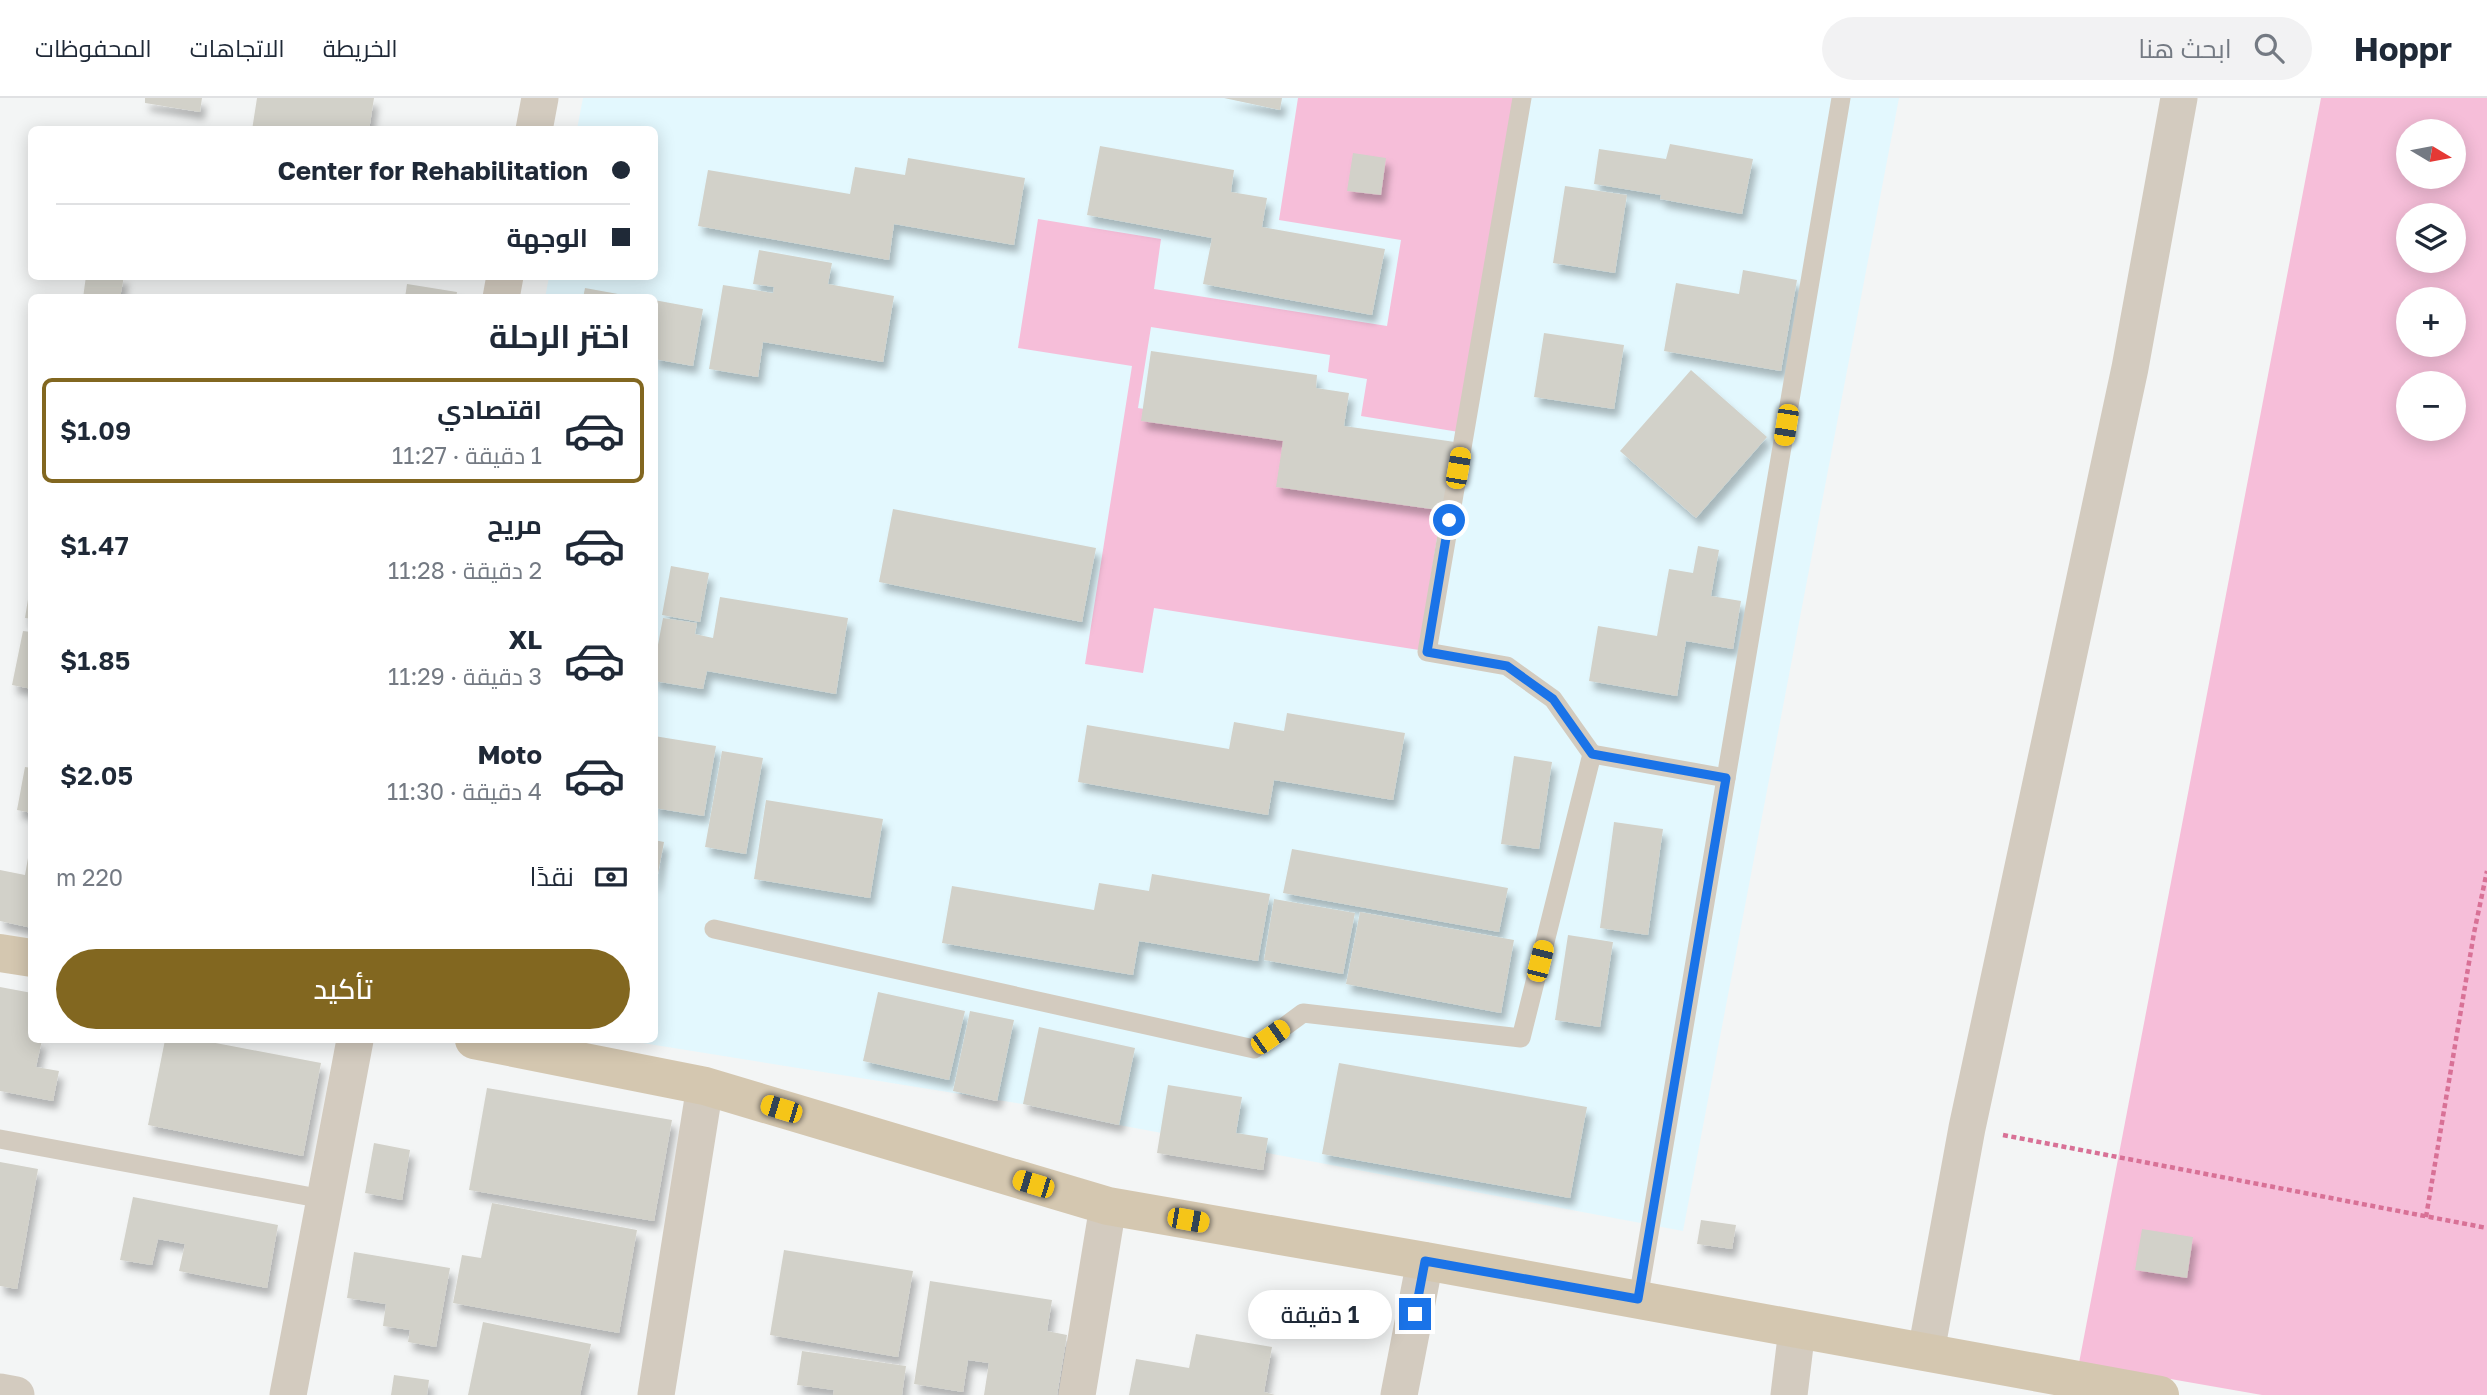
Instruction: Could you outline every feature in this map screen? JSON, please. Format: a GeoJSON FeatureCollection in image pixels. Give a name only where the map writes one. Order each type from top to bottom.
{"type":"FeatureCollection","features":[{"type":"Feature","properties":{"kind":"main road"},"geometry":{"type":"LineString","coordinates":[[0,953],[28,957]]}},
{"type":"Feature","properties":{"kind":"main road"},"geometry":{"type":"LineString","coordinates":[[489,1043],[705,1086],[1108,1206],[1638,1299],[2153,1394]]}},
{"type":"Feature","properties":{"kind":"street"},"geometry":{"type":"LineString","coordinates":[[535,126],[540,98]]}},
{"type":"Feature","properties":{"kind":"street"},"geometry":{"type":"LineString","coordinates":[[1926,1352],[1967,1128],[2130,368],[2179,98]]}},
{"type":"Feature","properties":{"kind":"street"},"geometry":{"type":"LineString","coordinates":[[288,1395],[354,1043]]}},
{"type":"Feature","properties":{"kind":"street"},"geometry":{"type":"LineString","coordinates":[[656,1395],[705,1086]]}},
{"type":"Feature","properties":{"kind":"street"},"geometry":{"type":"LineString","coordinates":[[1076,1395],[1108,1206]]}},
{"type":"Feature","properties":{"kind":"street"},"geometry":{"type":"LineString","coordinates":[[1399,1395],[1425,1261]]}},
{"type":"Feature","properties":{"kind":"street"},"geometry":{"type":"LineString","coordinates":[[1789,1395],[1797,1329]]}},
{"type":"Feature","properties":{"kind":"street"},"geometry":{"type":"LineString","coordinates":[[0,1392],[16,1395]]}},
{"type":"Feature","properties":{"kind":"lane"},"geometry":{"type":"LineString","coordinates":[[1522,98],[1427,652],[1507,666],[1553,699],[1592,754],[1726,778]]}},
{"type":"Feature","properties":{"kind":"lane"},"geometry":{"type":"LineString","coordinates":[[1638,1299],[1841,98]]}},
{"type":"Feature","properties":{"kind":"lane"},"geometry":{"type":"LineString","coordinates":[[714,929],[1254,1049],[1303,1013],[1521,1038],[1592,754]]}},
{"type":"Feature","properties":{"kind":"lane"},"geometry":{"type":"LineString","coordinates":[[0,1139],[323,1199]]}},
{"type":"Feature","properties":{"kind":"path"},"geometry":{"type":"LineString","coordinates":[[2426,1217],[2487,871]]}},
{"type":"Feature","properties":{"kind":"path"},"geometry":{"type":"LineString","coordinates":[[1967,1128],[2487,1228]]}},
{"type":"Feature","properties":{"kind":"shaded area"},"geometry":{"type":"Polygon","coordinates":[[[583,98],[1899,98],[1683,1231],[1119,1125],[1023,1104],[643,1043],[658,1043],[658,294],[546,294],[548,280],[658,280],[658,126],[578,126],[583,98]]]}},
{"type":"Feature","properties":{"kind":"shaded area"},"geometry":{"type":"Polygon","coordinates":[[[1298,98],[1524,98],[1471,434],[1361,416],[1367,379],[1328,372],[1330,355],[1151,327],[1138,408],[1290,432],[1442,507],[1419,650],[1154,608],[1143,673],[1085,664],[1132,366],[1018,348],[1038,219],[1161,239],[1154,289],[1387,326],[1401,240],[1279,220],[1298,98]]]}},
{"type":"Feature","properties":{"kind":"shaded area"},"geometry":{"type":"Polygon","coordinates":[[[2321,98],[2487,98],[2487,1395],[2262,1395],[2079,1363],[2321,98]]]}},
{"type":"Feature","properties":{"kind":"building"},"geometry":{"type":"Polygon","coordinates":[[[145,98],[202,98],[200,112],[145,103],[145,98]]]}},
{"type":"Feature","properties":{"kind":"building"},"geometry":{"type":"Polygon","coordinates":[[[257,98],[374,98],[370,126],[253,126],[257,98]]]}},
{"type":"Feature","properties":{"kind":"building"},"geometry":{"type":"Polygon","coordinates":[[[1224,98],[1282,98],[1280,110],[1224,98]]]}},
{"type":"Feature","properties":{"kind":"building"},"geometry":{"type":"Polygon","coordinates":[[[1670,144],[1753,159],[1742,214],[1660,199],[1661,195],[1594,184],[1599,149],[1666,159],[1670,144]]]}},
{"type":"Feature","properties":{"kind":"building"},"geometry":{"type":"Polygon","coordinates":[[[1100,146],[1234,170],[1231,192],[1267,198],[1262,227],[1385,249],[1372,315],[1203,284],[1212,238],[1087,215],[1100,146]]]}},
{"type":"Feature","properties":{"kind":"building"},"geometry":{"type":"Polygon","coordinates":[[[1353,153],[1386,158],[1381,195],[1347,191],[1353,153]]]}},
{"type":"Feature","properties":{"kind":"building"},"geometry":{"type":"Polygon","coordinates":[[[908,158],[1025,178],[1014,245],[894,224],[889,260],[698,226],[708,170],[850,194],[855,167],[905,175],[908,158]]]}},
{"type":"Feature","properties":{"kind":"building"},"geometry":{"type":"Polygon","coordinates":[[[1565,186],[1627,195],[1615,273],[1553,263],[1565,186]]]}},
{"type":"Feature","properties":{"kind":"building"},"geometry":{"type":"Polygon","coordinates":[[[759,250],[832,263],[828,284],[894,296],[883,362],[763,342],[758,377],[709,369],[723,285],[773,293],[774,287],[753,284],[759,250]]]}},
{"type":"Feature","properties":{"kind":"building"},"geometry":{"type":"Polygon","coordinates":[[[1743,270],[1797,280],[1781,371],[1664,351],[1676,283],[1739,294],[1743,270]]]}},
{"type":"Feature","properties":{"kind":"building"},"geometry":{"type":"Polygon","coordinates":[[[85,280],[123,280],[121,294],[84,294],[85,280]]]}},
{"type":"Feature","properties":{"kind":"building"},"geometry":{"type":"Polygon","coordinates":[[[407,284],[457,292],[457,294],[406,294],[407,284]]]}},
{"type":"Feature","properties":{"kind":"building"},"geometry":{"type":"Polygon","coordinates":[[[585,288],[618,294],[584,294],[585,288]]]}},
{"type":"Feature","properties":{"kind":"building"},"geometry":{"type":"Polygon","coordinates":[[[658,301],[703,309],[693,366],[658,360],[658,301]]]}},
{"type":"Feature","properties":{"kind":"building"},"geometry":{"type":"Polygon","coordinates":[[[1544,333],[1624,345],[1614,409],[1534,397],[1544,333]]]}},
{"type":"Feature","properties":{"kind":"building"},"geometry":{"type":"Polygon","coordinates":[[[1151,351],[1317,375],[1316,388],[1349,393],[1344,426],[1455,442],[1445,511],[1276,487],[1283,441],[1141,421],[1151,351]]]}},
{"type":"Feature","properties":{"kind":"building"},"geometry":{"type":"Polygon","coordinates":[[[1691,370],[1767,437],[1696,518],[1620,451],[1691,370]]]}},
{"type":"Feature","properties":{"kind":"building"},"geometry":{"type":"Polygon","coordinates":[[[893,509],[1096,548],[1082,622],[879,582],[893,509]]]}},
{"type":"Feature","properties":{"kind":"building"},"geometry":{"type":"Polygon","coordinates":[[[1698,546],[1719,550],[1711,596],[1741,601],[1733,649],[1686,641],[1677,696],[1589,681],[1598,626],[1657,636],[1669,569],[1693,573],[1698,546]]]}},
{"type":"Feature","properties":{"kind":"building"},"geometry":{"type":"Polygon","coordinates":[[[671,566],[709,573],[700,622],[662,615],[671,566]]]}},
{"type":"Feature","properties":{"kind":"building"},"geometry":{"type":"Polygon","coordinates":[[[720,597],[848,618],[836,694],[707,671],[703,689],[658,682],[658,645],[663,618],[697,623],[695,634],[713,638],[720,597]]]}},
{"type":"Feature","properties":{"kind":"building"},"geometry":{"type":"Polygon","coordinates":[[[23,631],[28,632],[28,688],[12,685],[23,631]]]}},
{"type":"Feature","properties":{"kind":"building"},"geometry":{"type":"Polygon","coordinates":[[[1287,713],[1405,733],[1393,800],[1274,780],[1268,815],[1078,782],[1087,725],[1229,749],[1234,722],[1284,731],[1287,713]]]}},
{"type":"Feature","properties":{"kind":"building"},"geometry":{"type":"Polygon","coordinates":[[[658,737],[716,746],[704,816],[658,809],[658,737]]]}},
{"type":"Feature","properties":{"kind":"building"},"geometry":{"type":"Polygon","coordinates":[[[722,751],[763,758],[746,854],[705,847],[722,751]]]}},
{"type":"Feature","properties":{"kind":"building"},"geometry":{"type":"Polygon","coordinates":[[[1514,756],[1552,762],[1539,849],[1501,844],[1514,756]]]}},
{"type":"Feature","properties":{"kind":"building"},"geometry":{"type":"Polygon","coordinates":[[[25,767],[28,767],[28,812],[17,810],[25,767]]]}},
{"type":"Feature","properties":{"kind":"building"},"geometry":{"type":"Polygon","coordinates":[[[766,800],[883,819],[870,898],[754,879],[766,800]]]}},
{"type":"Feature","properties":{"kind":"building"},"geometry":{"type":"Polygon","coordinates":[[[1614,822],[1663,829],[1648,935],[1600,928],[1614,822]]]}},
{"type":"Feature","properties":{"kind":"building"},"geometry":{"type":"Polygon","coordinates":[[[658,841],[664,842],[658,874],[658,841]]]}},
{"type":"Feature","properties":{"kind":"building"},"geometry":{"type":"Polygon","coordinates":[[[1292,849],[1508,888],[1499,932],[1283,893],[1292,849]]]}},
{"type":"Feature","properties":{"kind":"building"},"geometry":{"type":"Polygon","coordinates":[[[28,858],[28,927],[0,921],[0,870],[25,875],[28,858]]]}},
{"type":"Feature","properties":{"kind":"building"},"geometry":{"type":"Polygon","coordinates":[[[1152,874],[1270,894],[1258,961],[1139,941],[1133,975],[942,943],[952,886],[1094,910],[1099,883],[1149,891],[1152,874]]]}},
{"type":"Feature","properties":{"kind":"building"},"geometry":{"type":"Polygon","coordinates":[[[1274,899],[1355,913],[1343,974],[1264,960],[1274,899]]]}},
{"type":"Feature","properties":{"kind":"building"},"geometry":{"type":"Polygon","coordinates":[[[1360,912],[1514,940],[1501,1013],[1346,984],[1360,912]]]}},
{"type":"Feature","properties":{"kind":"building"},"geometry":{"type":"Polygon","coordinates":[[[1568,935],[1613,942],[1600,1027],[1555,1020],[1568,935]]]}},
{"type":"Feature","properties":{"kind":"building"},"geometry":{"type":"Polygon","coordinates":[[[0,987],[28,992],[28,1043],[41,1043],[36,1067],[59,1071],[53,1101],[0,1091],[0,987]]]}},
{"type":"Feature","properties":{"kind":"building"},"geometry":{"type":"Polygon","coordinates":[[[878,992],[965,1011],[949,1080],[863,1061],[878,992]]]}},
{"type":"Feature","properties":{"kind":"building"},"geometry":{"type":"Polygon","coordinates":[[[970,1011],[1014,1020],[997,1101],[953,1091],[970,1011]]]}},
{"type":"Feature","properties":{"kind":"building"},"geometry":{"type":"Polygon","coordinates":[[[1039,1027],[1135,1048],[1119,1125],[1023,1104],[1039,1027]]]}},
{"type":"Feature","properties":{"kind":"building"},"geometry":{"type":"Polygon","coordinates":[[[164,1043],[216,1043],[321,1063],[303,1156],[148,1125],[164,1043]]]}},
{"type":"Feature","properties":{"kind":"building"},"geometry":{"type":"Polygon","coordinates":[[[1339,1063],[1587,1107],[1570,1198],[1322,1154],[1339,1063]]]}},
{"type":"Feature","properties":{"kind":"building"},"geometry":{"type":"Polygon","coordinates":[[[1168,1085],[1242,1097],[1236,1133],[1268,1138],[1263,1170],[1157,1153],[1168,1085]]]}},
{"type":"Feature","properties":{"kind":"building"},"geometry":{"type":"Polygon","coordinates":[[[487,1088],[672,1120],[654,1221],[469,1190],[487,1088]]]}},
{"type":"Feature","properties":{"kind":"building"},"geometry":{"type":"Polygon","coordinates":[[[374,1143],[410,1150],[402,1200],[365,1193],[374,1143]]]}},
{"type":"Feature","properties":{"kind":"building"},"geometry":{"type":"Polygon","coordinates":[[[0,1162],[38,1169],[17,1289],[0,1286],[0,1162]]]}},
{"type":"Feature","properties":{"kind":"building"},"geometry":{"type":"Polygon","coordinates":[[[133,1197],[278,1225],[267,1288],[179,1271],[185,1244],[158,1239],[152,1265],[120,1260],[133,1197]]]}},
{"type":"Feature","properties":{"kind":"building"},"geometry":{"type":"Polygon","coordinates":[[[492,1203],[637,1230],[619,1333],[453,1303],[462,1255],[481,1258],[492,1203]]]}},
{"type":"Feature","properties":{"kind":"building"},"geometry":{"type":"Polygon","coordinates":[[[1701,1220],[1736,1225],[1732,1249],[1697,1244],[1701,1220]]]}},
{"type":"Feature","properties":{"kind":"building"},"geometry":{"type":"Polygon","coordinates":[[[2142,1229],[2193,1237],[2187,1278],[2135,1270],[2142,1229]]]}},
{"type":"Feature","properties":{"kind":"building"},"geometry":{"type":"Polygon","coordinates":[[[784,1250],[913,1271],[898,1357],[770,1335],[784,1250]]]}},
{"type":"Feature","properties":{"kind":"building"},"geometry":{"type":"Polygon","coordinates":[[[354,1252],[450,1268],[436,1347],[408,1342],[410,1330],[383,1326],[386,1304],[347,1298],[354,1252]]]}},
{"type":"Feature","properties":{"kind":"building"},"geometry":{"type":"Polygon","coordinates":[[[930,1281],[1052,1300],[1047,1331],[1067,1335],[1057,1395],[984,1395],[989,1363],[968,1360],[963,1392],[914,1384],[930,1281]]]}},
{"type":"Feature","properties":{"kind":"building"},"geometry":{"type":"Polygon","coordinates":[[[483,1322],[591,1344],[580,1395],[468,1395],[483,1322]]]}},
{"type":"Feature","properties":{"kind":"building"},"geometry":{"type":"Polygon","coordinates":[[[1196,1334],[1272,1347],[1264,1392],[1275,1395],[1129,1395],[1136,1359],[1189,1368],[1196,1334]]]}},
{"type":"Feature","properties":{"kind":"building"},"geometry":{"type":"Polygon","coordinates":[[[802,1351],[906,1366],[902,1395],[833,1395],[834,1390],[797,1385],[802,1351]]]}},
{"type":"Feature","properties":{"kind":"building"},"geometry":{"type":"Polygon","coordinates":[[[394,1375],[429,1380],[427,1395],[391,1395],[394,1375]]]}},
{"type":"Feature","properties":{"kind":"route"},"geometry":{"type":"LineString","coordinates":[[1415,1314],[1425,1261],[1638,1299],[1726,778],[1592,754],[1553,699],[1507,666],[1427,652],[1449,520]]}}]}
